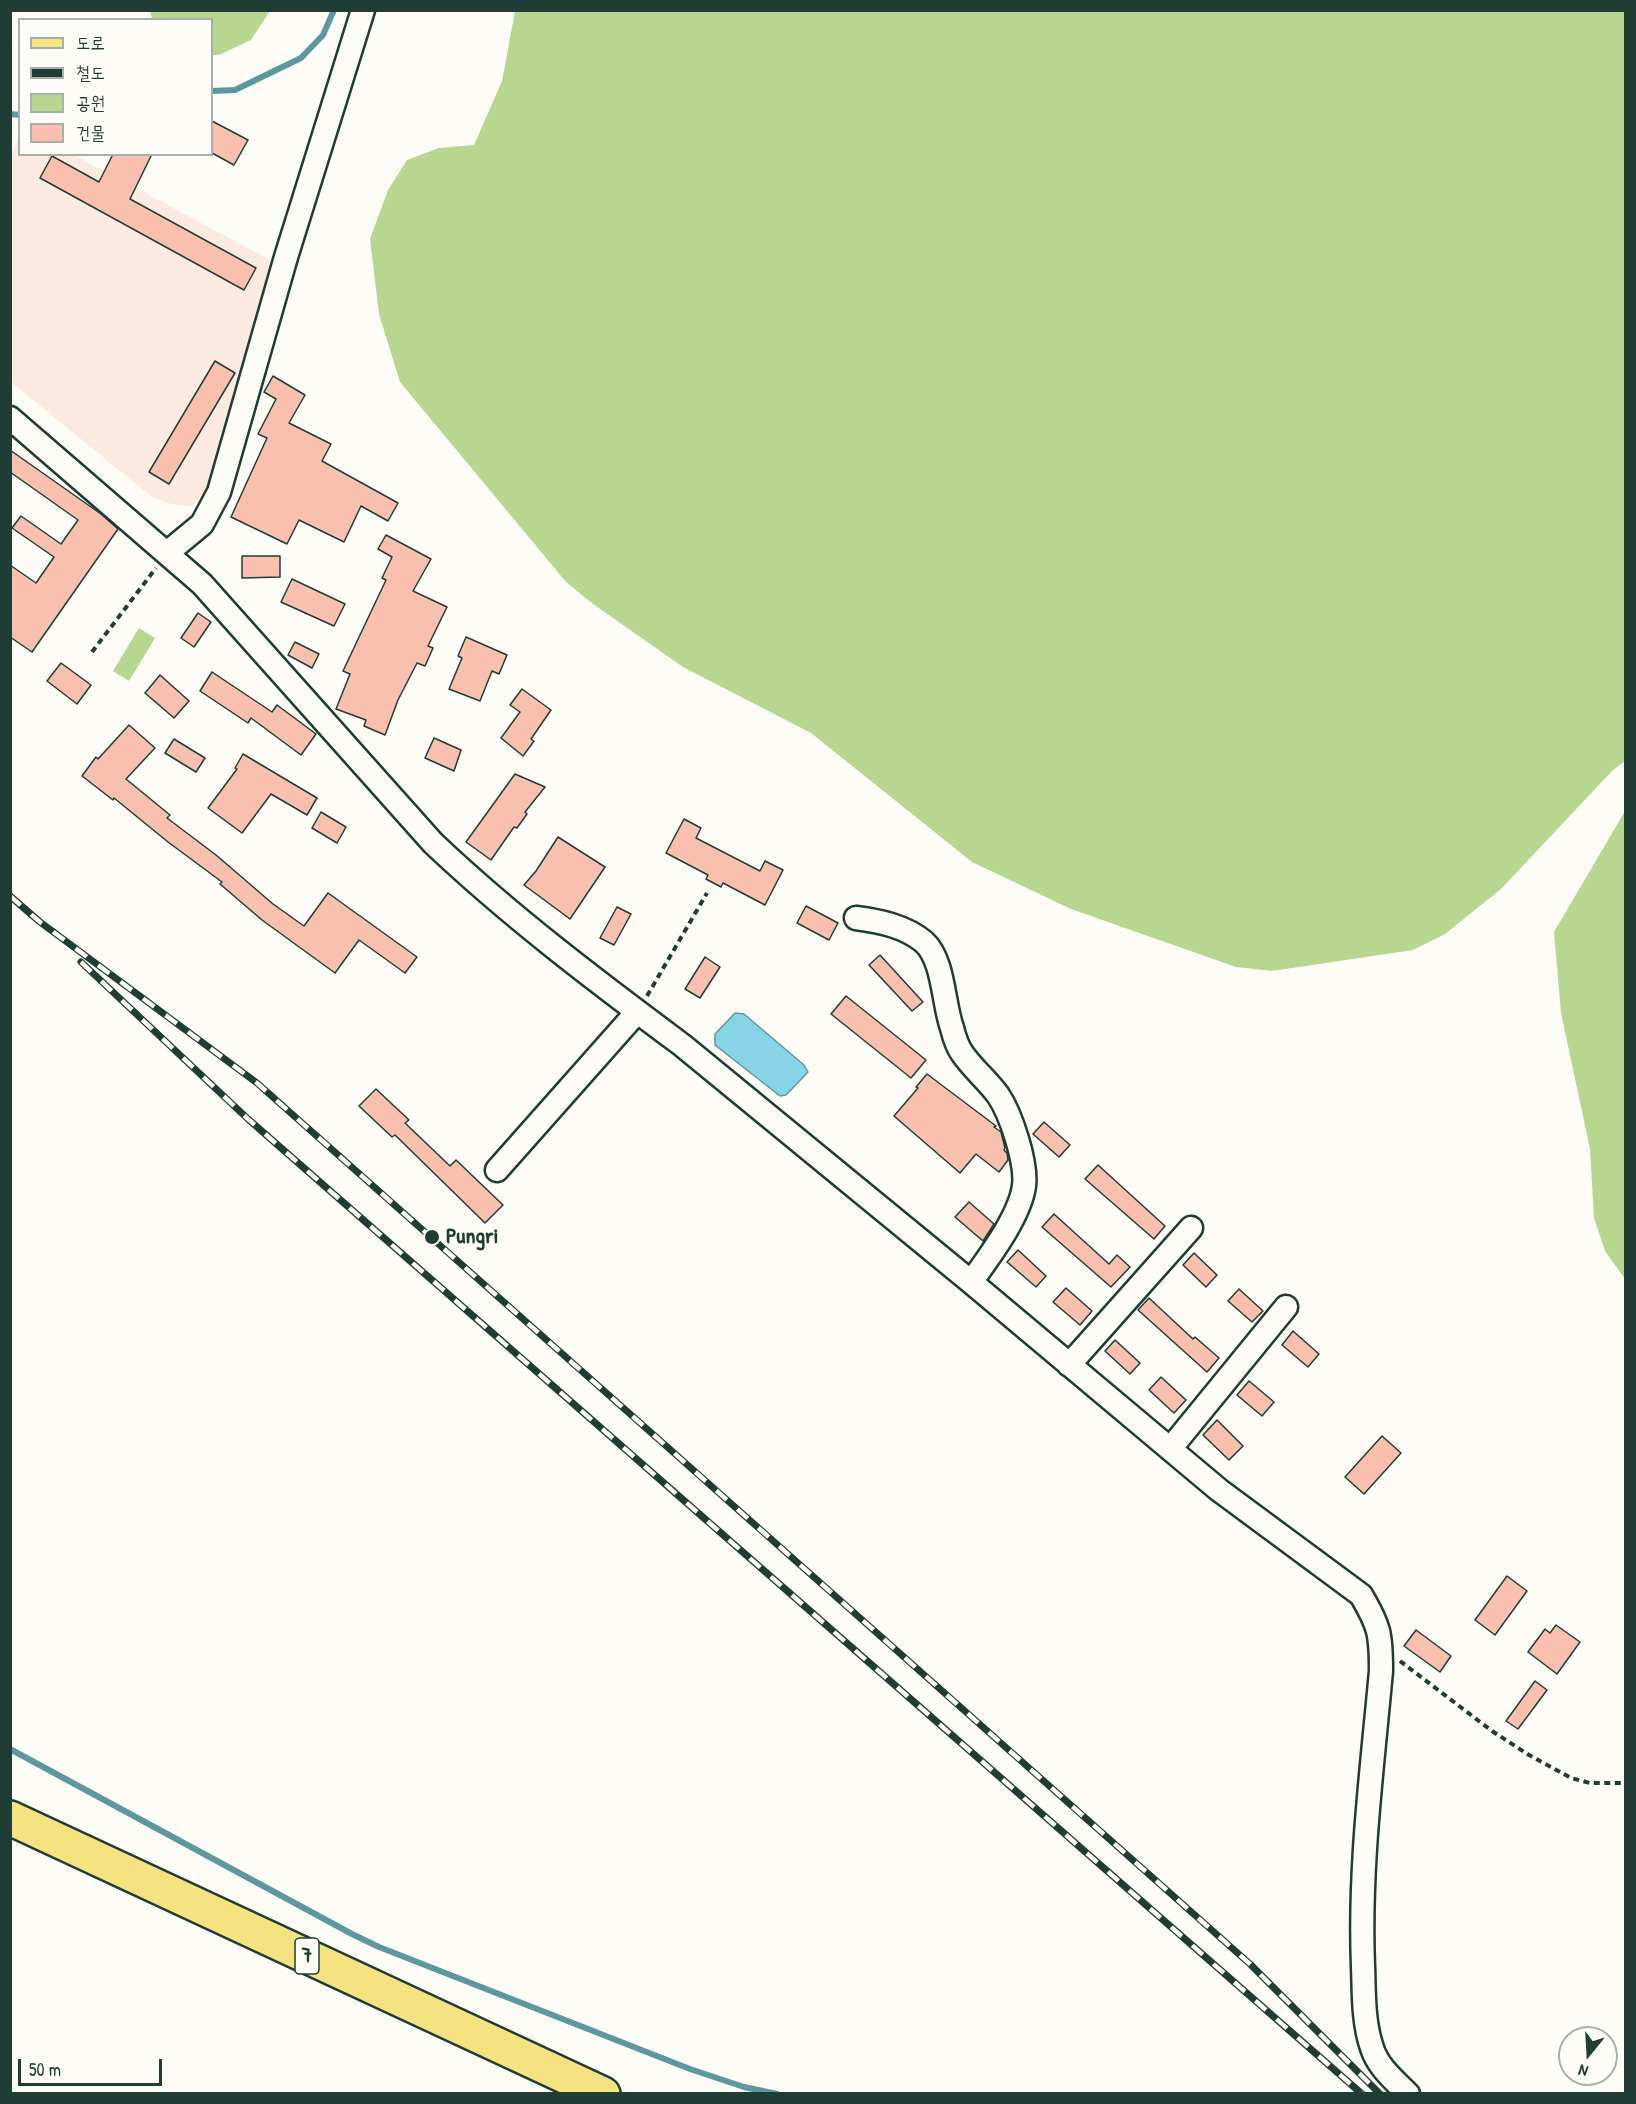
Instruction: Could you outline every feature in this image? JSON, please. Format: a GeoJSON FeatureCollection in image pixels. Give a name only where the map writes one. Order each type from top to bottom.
{"type":"FeatureCollection","features":[{"type":"Feature","properties":{"kind":"main road","name":"7"},"geometry":{"type":"LineString","coordinates":[[10,1818],[603,2094]]}},
{"type":"Feature","properties":{"kind":"street"},"geometry":{"type":"LineString","coordinates":[[167,553],[202,524],[219,492],[286,257],[363,10]]}},
{"type":"Feature","properties":{"kind":"street"},"geometry":{"type":"LineString","coordinates":[[10,418],[202,584],[433,843],[474,882],[682,1045],[971,1281],[1219,1490],[1360,1595],[1375,1618],[1381,1646],[1381,1671],[1361,1916],[1366,2024],[1379,2064],[1408,2094]]}},
{"type":"Feature","properties":{"kind":"street"},"geometry":{"type":"LineString","coordinates":[[856,918],[883,921],[925,943],[935,958],[951,1027],[961,1053],[999,1096],[1015,1134],[1024,1167],[1024,1188],[1015,1213],[999,1243],[971,1281]]}},
{"type":"Feature","properties":{"kind":"street"},"geometry":{"type":"LineString","coordinates":[[497,1170],[637,1012]]}},
{"type":"Feature","properties":{"kind":"street"},"geometry":{"type":"LineString","coordinates":[[1069,1365],[1191,1228]]}},
{"type":"Feature","properties":{"kind":"street"},"geometry":{"type":"LineString","coordinates":[[1170,1449],[1286,1307]]}},
{"type":"Feature","properties":{"kind":"path"},"geometry":{"type":"LineString","coordinates":[[92,652],[167,553]]}},
{"type":"Feature","properties":{"kind":"path"},"geometry":{"type":"LineString","coordinates":[[637,1012],[707,893]]}},
{"type":"Feature","properties":{"kind":"path"},"geometry":{"type":"LineString","coordinates":[[1381,1646],[1492,1731],[1529,1755],[1571,1778],[1590,1783],[1626,1783]]}},
{"type":"Feature","properties":{"kind":"shaded area"},"geometry":{"type":"Polygon","coordinates":[[[18,141],[18,156],[76,156],[276,263],[205,500],[188,506],[171,504],[152,497],[11,382],[10,156],[18,141]]]}},
{"type":"Feature","properties":{"kind":"green space"},"geometry":{"type":"Polygon","coordinates":[[[150,10],[270,11],[251,40],[219,55],[213,55],[213,18],[152,18],[150,10]]]}},
{"type":"Feature","properties":{"kind":"green space"},"geometry":{"type":"Polygon","coordinates":[[[515,11],[1625,11],[1625,761],[1613,770],[1501,889],[1445,934],[1413,950],[1272,971],[1236,967],[1071,909],[972,862],[811,733],[683,667],[593,604],[566,582],[400,382],[379,314],[370,239],[388,190],[407,160],[439,148],[474,145],[502,81],[515,11]]]}},
{"type":"Feature","properties":{"kind":"green space"},"geometry":{"type":"Polygon","coordinates":[[[139,628],[155,638],[129,681],[113,671],[139,628]]]}},
{"type":"Feature","properties":{"kind":"green space"},"geometry":{"type":"Polygon","coordinates":[[[1625,811],[1625,1279],[1605,1251],[1594,1218],[1590,1149],[1561,1013],[1554,932],[1625,811]]]}},
{"type":"Feature","properties":{"kind":"water"},"geometry":{"type":"Polygon","coordinates":[[[735,1013],[744,1014],[804,1065],[808,1072],[786,1095],[780,1096],[715,1045],[715,1034],[735,1013]]]}},
{"type":"Feature","properties":{"kind":"building"},"geometry":{"type":"Polygon","coordinates":[[[213,122],[248,140],[234,165],[213,154],[213,122]]]}},
{"type":"Feature","properties":{"kind":"building"},"geometry":{"type":"Polygon","coordinates":[[[52,156],[99,182],[112,156],[151,156],[130,199],[256,268],[244,290],[40,178],[52,156]]]}},
{"type":"Feature","properties":{"kind":"building"},"geometry":{"type":"Polygon","coordinates":[[[215,361],[235,373],[169,484],[149,472],[215,361]]]}},
{"type":"Feature","properties":{"kind":"building"},"geometry":{"type":"Polygon","coordinates":[[[273,376],[305,395],[289,423],[331,444],[322,461],[398,503],[388,521],[361,506],[344,542],[299,520],[287,544],[231,517],[267,438],[258,434],[276,399],[264,392],[273,376]]]}},
{"type":"Feature","properties":{"kind":"building"},"geometry":{"type":"Polygon","coordinates":[[[10,450],[101,514],[118,529],[32,652],[10,637],[10,565],[36,583],[54,557],[12,528],[21,516],[61,544],[78,520],[10,472],[10,450]]]}},
{"type":"Feature","properties":{"kind":"building"},"geometry":{"type":"Polygon","coordinates":[[[386,535],[431,559],[413,591],[447,607],[428,646],[433,648],[425,666],[417,663],[398,700],[385,735],[364,726],[366,720],[336,709],[350,674],[343,671],[386,580],[382,578],[392,557],[378,549],[386,535]]]}},
{"type":"Feature","properties":{"kind":"building"},"geometry":{"type":"Polygon","coordinates":[[[242,556],[280,556],[280,577],[242,578],[242,556]]]}},
{"type":"Feature","properties":{"kind":"building"},"geometry":{"type":"Polygon","coordinates":[[[292,579],[345,604],[334,626],[281,602],[292,579]]]}},
{"type":"Feature","properties":{"kind":"building"},"geometry":{"type":"Polygon","coordinates":[[[198,613],[211,622],[194,647],[181,638],[198,613]]]}},
{"type":"Feature","properties":{"kind":"building"},"geometry":{"type":"Polygon","coordinates":[[[466,637],[507,655],[499,674],[492,671],[480,701],[449,689],[462,658],[458,656],[466,637]]]}},
{"type":"Feature","properties":{"kind":"building"},"geometry":{"type":"Polygon","coordinates":[[[295,642],[319,654],[312,668],[288,655],[295,642]]]}},
{"type":"Feature","properties":{"kind":"building"},"geometry":{"type":"Polygon","coordinates":[[[61,663],[91,685],[77,704],[47,681],[61,663]]]}},
{"type":"Feature","properties":{"kind":"building"},"geometry":{"type":"Polygon","coordinates":[[[212,672],[272,712],[277,705],[316,734],[301,755],[251,718],[248,723],[200,691],[212,672]]]}},
{"type":"Feature","properties":{"kind":"building"},"geometry":{"type":"Polygon","coordinates":[[[160,675],[189,701],[174,718],[145,693],[160,675]]]}},
{"type":"Feature","properties":{"kind":"building"},"geometry":{"type":"Polygon","coordinates":[[[522,689],[551,710],[531,739],[534,741],[523,756],[501,738],[520,712],[510,705],[522,689]]]}},
{"type":"Feature","properties":{"kind":"building"},"geometry":{"type":"Polygon","coordinates":[[[129,725],[155,748],[126,779],[170,815],[167,818],[216,855],[273,904],[304,926],[328,893],[417,957],[405,973],[359,940],[335,973],[262,920],[220,884],[222,882],[82,776],[96,757],[98,759],[129,725]]]}},
{"type":"Feature","properties":{"kind":"building"},"geometry":{"type":"Polygon","coordinates":[[[434,738],[461,750],[454,771],[425,758],[434,738]]]}},
{"type":"Feature","properties":{"kind":"building"},"geometry":{"type":"Polygon","coordinates":[[[174,739],[205,758],[196,772],[165,753],[174,739]]]}},
{"type":"Feature","properties":{"kind":"building"},"geometry":{"type":"Polygon","coordinates":[[[243,754],[317,798],[307,815],[271,794],[242,833],[208,808],[237,769],[235,768],[243,754]]]}},
{"type":"Feature","properties":{"kind":"building"},"geometry":{"type":"Polygon","coordinates":[[[515,774],[545,787],[525,812],[527,814],[517,828],[514,827],[491,860],[466,842],[515,774]]]}},
{"type":"Feature","properties":{"kind":"building"},"geometry":{"type":"Polygon","coordinates":[[[321,812],[346,827],[337,843],[312,828],[321,812]]]}},
{"type":"Feature","properties":{"kind":"building"},"geometry":{"type":"Polygon","coordinates":[[[684,819],[701,828],[696,838],[760,871],[765,861],[783,870],[765,905],[723,883],[721,887],[706,879],[708,875],[666,853],[684,819]]]}},
{"type":"Feature","properties":{"kind":"building"},"geometry":{"type":"Polygon","coordinates":[[[558,837],[605,867],[570,919],[524,885],[558,837]]]}},
{"type":"Feature","properties":{"kind":"building"},"geometry":{"type":"Polygon","coordinates":[[[806,906],[838,923],[829,940],[797,923],[806,906]]]}},
{"type":"Feature","properties":{"kind":"building"},"geometry":{"type":"Polygon","coordinates":[[[617,907],[631,914],[614,945],[600,938],[617,907]]]}},
{"type":"Feature","properties":{"kind":"building"},"geometry":{"type":"Polygon","coordinates":[[[880,955],[923,1002],[912,1011],[869,965],[880,955]]]}},
{"type":"Feature","properties":{"kind":"building"},"geometry":{"type":"Polygon","coordinates":[[[705,957],[720,967],[700,998],[685,989],[705,957]]]}},
{"type":"Feature","properties":{"kind":"building"},"geometry":{"type":"Polygon","coordinates":[[[846,996],[926,1060],[911,1078],[831,1014],[846,996]]]}},
{"type":"Feature","properties":{"kind":"building"},"geometry":{"type":"Polygon","coordinates":[[[927,1074],[1001,1132],[1008,1160],[999,1172],[976,1154],[960,1173],[894,1116],[927,1074]]]}},
{"type":"Feature","properties":{"kind":"building"},"geometry":{"type":"Polygon","coordinates":[[[376,1089],[409,1120],[405,1123],[450,1166],[456,1160],[503,1205],[485,1223],[395,1135],[392,1137],[359,1106],[376,1089]]]}},
{"type":"Feature","properties":{"kind":"building"},"geometry":{"type":"Polygon","coordinates":[[[1044,1122],[1070,1145],[1059,1157],[1033,1134],[1044,1122]]]}},
{"type":"Feature","properties":{"kind":"building"},"geometry":{"type":"Polygon","coordinates":[[[1098,1165],[1165,1226],[1154,1239],[1085,1179],[1098,1165]]]}},
{"type":"Feature","properties":{"kind":"building"},"geometry":{"type":"Polygon","coordinates":[[[969,1202],[994,1224],[983,1241],[955,1217],[969,1202]]]}},
{"type":"Feature","properties":{"kind":"building"},"geometry":{"type":"Polygon","coordinates":[[[1054,1214],[1109,1264],[1117,1255],[1130,1267],[1111,1287],[1042,1227],[1054,1214]]]}},
{"type":"Feature","properties":{"kind":"building"},"geometry":{"type":"Polygon","coordinates":[[[1018,1250],[1046,1276],[1036,1287],[1007,1262],[1018,1250]]]}},
{"type":"Feature","properties":{"kind":"building"},"geometry":{"type":"Polygon","coordinates":[[[1194,1253],[1217,1275],[1206,1287],[1183,1265],[1194,1253]]]}},
{"type":"Feature","properties":{"kind":"building"},"geometry":{"type":"Polygon","coordinates":[[[1066,1288],[1092,1311],[1080,1325],[1053,1302],[1066,1288]]]}},
{"type":"Feature","properties":{"kind":"building"},"geometry":{"type":"Polygon","coordinates":[[[1239,1289],[1263,1311],[1252,1322],[1228,1301],[1239,1289]]]}},
{"type":"Feature","properties":{"kind":"building"},"geometry":{"type":"Polygon","coordinates":[[[1149,1298],[1193,1339],[1195,1337],[1219,1358],[1207,1372],[1138,1310],[1149,1298]]]}},
{"type":"Feature","properties":{"kind":"building"},"geometry":{"type":"Polygon","coordinates":[[[1293,1331],[1319,1354],[1308,1367],[1282,1345],[1293,1331]]]}},
{"type":"Feature","properties":{"kind":"building"},"geometry":{"type":"Polygon","coordinates":[[[1115,1340],[1140,1363],[1130,1374],[1105,1351],[1115,1340]]]}},
{"type":"Feature","properties":{"kind":"building"},"geometry":{"type":"Polygon","coordinates":[[[1161,1377],[1186,1400],[1174,1413],[1149,1390],[1161,1377]]]}},
{"type":"Feature","properties":{"kind":"building"},"geometry":{"type":"Polygon","coordinates":[[[1249,1381],[1274,1402],[1262,1416],[1237,1395],[1249,1381]]]}},
{"type":"Feature","properties":{"kind":"building"},"geometry":{"type":"Polygon","coordinates":[[[1217,1420],[1243,1446],[1229,1460],[1203,1435],[1217,1420]]]}},
{"type":"Feature","properties":{"kind":"building"},"geometry":{"type":"Polygon","coordinates":[[[1382,1436],[1401,1453],[1364,1494],[1345,1477],[1382,1436]]]}},
{"type":"Feature","properties":{"kind":"building"},"geometry":{"type":"Polygon","coordinates":[[[1507,1576],[1527,1591],[1495,1635],[1475,1620],[1507,1576]]]}},
{"type":"Feature","properties":{"kind":"building"},"geometry":{"type":"Polygon","coordinates":[[[1556,1625],[1580,1642],[1557,1674],[1528,1652],[1545,1629],[1550,1633],[1556,1625]]]}},
{"type":"Feature","properties":{"kind":"building"},"geometry":{"type":"Polygon","coordinates":[[[1416,1630],[1451,1656],[1440,1672],[1404,1646],[1416,1630]]]}},
{"type":"Feature","properties":{"kind":"building"},"geometry":{"type":"Polygon","coordinates":[[[1535,1681],[1547,1690],[1518,1729],[1506,1721],[1535,1681]]]}},
{"type":"Feature","properties":{"kind":"waterway"},"geometry":{"type":"LineString","coordinates":[[213,91],[235,90],[301,58],[323,35],[334,10]]}},
{"type":"Feature","properties":{"kind":"waterway"},"geometry":{"type":"LineString","coordinates":[[10,114],[18,115]]}},
{"type":"Feature","properties":{"kind":"waterway"},"geometry":{"type":"LineString","coordinates":[[10,1749],[379,1947],[690,2069],[744,2087],[777,2094]]}},
{"type":"Feature","properties":{"kind":"railway"},"geometry":{"type":"LineString","coordinates":[[10,896],[40,922],[257,1083],[1250,1964],[1380,2094]]}},
{"type":"Feature","properties":{"kind":"railway"},"geometry":{"type":"LineString","coordinates":[[81,962],[248,1119],[1362,2094]]}},
{"type":"Feature","properties":{"kind":"place","name":"Pungri"},"geometry":{"type":"Point","coordinates":[432,1237]}}]}
